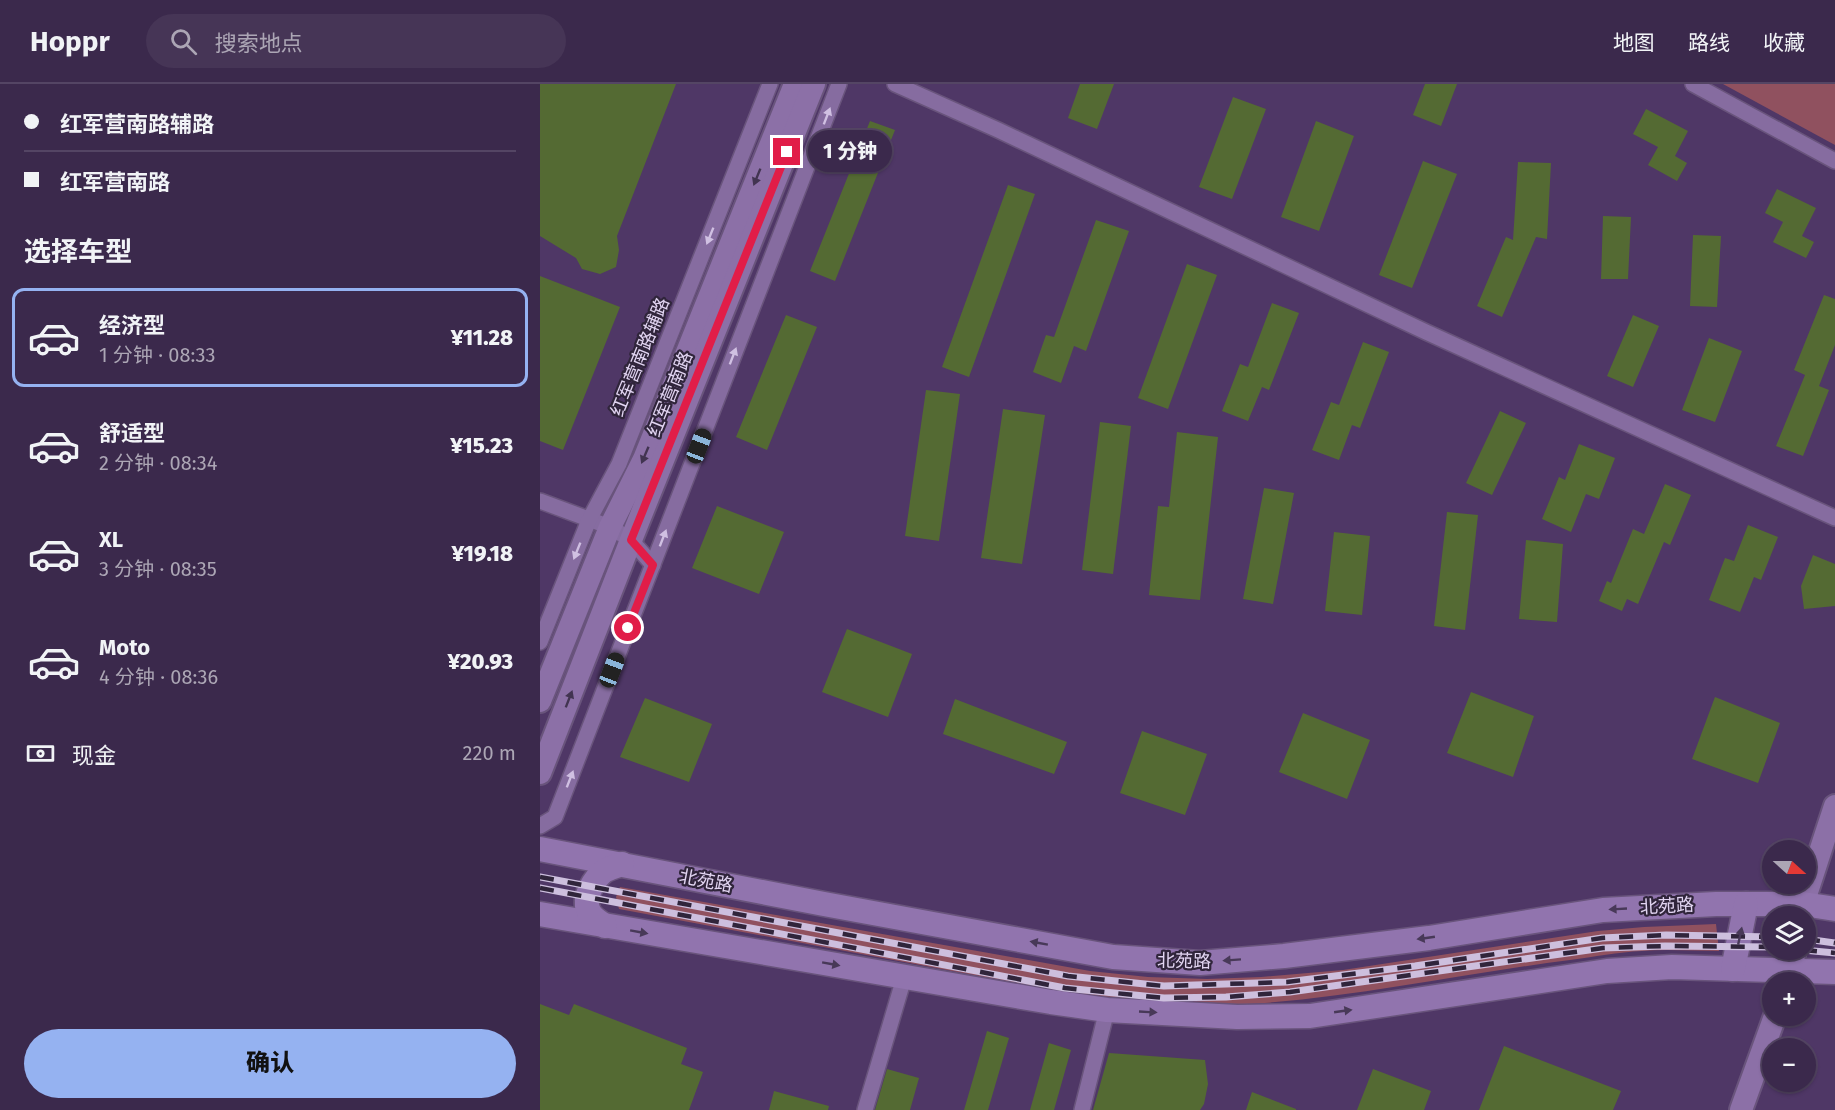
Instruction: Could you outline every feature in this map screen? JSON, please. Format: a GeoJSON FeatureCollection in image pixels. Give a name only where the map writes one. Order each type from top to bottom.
{"type":"FeatureCollection","features":[{"type":"Feature","properties":{"kind":"main road","name":"红军营南路"},"geometry":{"type":"LineString","coordinates":[[540,701],[600,523],[644,459],[795,84]]}},
{"type":"Feature","properties":{"kind":"main road","name":"红军营南路"},"geometry":{"type":"LineString","coordinates":[[540,773],[814,84]]}},
{"type":"Feature","properties":{"kind":"main road"},"geometry":{"type":"LineString","coordinates":[[1803,906],[1835,806]]}},
{"type":"Feature","properties":{"kind":"main road","name":"北苑路"},"geometry":{"type":"LineString","coordinates":[[540,849],[1113,957],[1200,963],[1284,956],[1429,938],[1603,910],[1716,904],[1765,906]]}},
{"type":"Feature","properties":{"kind":"main road"},"geometry":{"type":"LineString","coordinates":[[605,926],[592,916],[587,908],[589,894],[594,881],[605,870],[622,864]]}},
{"type":"Feature","properties":{"kind":"main road"},"geometry":{"type":"LineString","coordinates":[[1733,969],[1746,904]]}},
{"type":"Feature","properties":{"kind":"main road","name":"北苑路"},"geometry":{"type":"LineString","coordinates":[[1816,910],[1835,909]]}},
{"type":"Feature","properties":{"kind":"main road"},"geometry":{"type":"LineString","coordinates":[[540,914],[904,978],[1107,1010],[1237,1017],[1310,1016],[1607,971],[1672,967],[1733,969],[1791,967],[1835,972]]}},
{"type":"Feature","properties":{"kind":"main road"},"geometry":{"type":"LineString","coordinates":[[1741,1110],[1771,1026]]}},
{"type":"Feature","properties":{"kind":"street","name":"红军营南路辅路"},"geometry":{"type":"LineString","coordinates":[[540,642],[600,523],[619,464],[770,84]]}},
{"type":"Feature","properties":{"kind":"street"},"geometry":{"type":"LineString","coordinates":[[540,826],[555,817],[839,84]]}},
{"type":"Feature","properties":{"kind":"street"},"geometry":{"type":"LineString","coordinates":[[895,84],[998,130],[1426,332],[1835,518]]}},
{"type":"Feature","properties":{"kind":"street"},"geometry":{"type":"LineString","coordinates":[[1693,84],[1835,161]]}},
{"type":"Feature","properties":{"kind":"street"},"geometry":{"type":"LineString","coordinates":[[540,501],[600,523],[631,540],[653,565]]}},
{"type":"Feature","properties":{"kind":"street"},"geometry":{"type":"LineString","coordinates":[[865,1110],[904,978]]}},
{"type":"Feature","properties":{"kind":"street"},"geometry":{"type":"LineString","coordinates":[[1082,1110],[1107,1010]]}},
{"type":"Feature","properties":{"kind":"shaded area"},"geometry":{"type":"Polygon","coordinates":[[[1723,84],[1835,84],[1835,145],[1723,84]]]}},
{"type":"Feature","properties":{"kind":"shaded area"},"geometry":{"type":"Polygon","coordinates":[[[620,887],[1090,971],[1148,977],[1207,979],[1343,970],[1598,931],[1644,927],[1716,924],[1719,951],[1624,952],[1303,999],[1234,1005],[1173,1004],[1052,989],[619,909],[616,897],[620,887]]]}},
{"type":"Feature","properties":{"kind":"building"},"geometry":{"type":"Polygon","coordinates":[[[540,84],[676,84],[617,236],[619,250],[616,267],[600,274],[582,269],[576,258],[540,236],[540,84]]]}},
{"type":"Feature","properties":{"kind":"building"},"geometry":{"type":"Polygon","coordinates":[[[1080,84],[1114,84],[1097,129],[1068,118],[1080,84]]]}},
{"type":"Feature","properties":{"kind":"building"},"geometry":{"type":"Polygon","coordinates":[[[1425,84],[1457,84],[1441,126],[1413,115],[1425,84]]]}},
{"type":"Feature","properties":{"kind":"building"},"geometry":{"type":"Polygon","coordinates":[[[1233,97],[1266,109],[1232,199],[1199,187],[1233,97]]]}},
{"type":"Feature","properties":{"kind":"building"},"geometry":{"type":"Polygon","coordinates":[[[1646,109],[1688,131],[1675,156],[1687,163],[1677,181],[1648,165],[1658,147],[1633,134],[1646,109]]]}},
{"type":"Feature","properties":{"kind":"building"},"geometry":{"type":"Polygon","coordinates":[[[870,121],[895,130],[835,281],[810,271],[870,121]]]}},
{"type":"Feature","properties":{"kind":"building"},"geometry":{"type":"Polygon","coordinates":[[[1316,121],[1354,136],[1319,231],[1281,217],[1316,121]]]}},
{"type":"Feature","properties":{"kind":"building"},"geometry":{"type":"Polygon","coordinates":[[[1423,161],[1457,174],[1412,288],[1379,275],[1423,161]]]}},
{"type":"Feature","properties":{"kind":"building"},"geometry":{"type":"Polygon","coordinates":[[[1518,162],[1551,163],[1547,239],[1536,237],[1502,317],[1477,306],[1506,237],[1513,240],[1518,162]]]}},
{"type":"Feature","properties":{"kind":"building"},"geometry":{"type":"Polygon","coordinates":[[[1008,185],[1035,194],[969,377],[942,367],[1008,185]]]}},
{"type":"Feature","properties":{"kind":"building"},"geometry":{"type":"Polygon","coordinates":[[[1777,189],[1816,208],[1802,236],[1814,242],[1806,258],[1773,242],[1783,222],[1765,213],[1777,189]]]}},
{"type":"Feature","properties":{"kind":"building"},"geometry":{"type":"Polygon","coordinates":[[[1603,216],[1631,217],[1628,279],[1601,279],[1603,216]]]}},
{"type":"Feature","properties":{"kind":"building"},"geometry":{"type":"Polygon","coordinates":[[[1096,220],[1129,231],[1086,351],[1074,346],[1061,383],[1033,372],[1046,335],[1054,337],[1096,220]]]}},
{"type":"Feature","properties":{"kind":"building"},"geometry":{"type":"Polygon","coordinates":[[[1693,235],[1721,236],[1717,307],[1690,306],[1693,235]]]}},
{"type":"Feature","properties":{"kind":"building"},"geometry":{"type":"Polygon","coordinates":[[[1187,264],[1217,275],[1168,409],[1138,398],[1187,264]]]}},
{"type":"Feature","properties":{"kind":"building"},"geometry":{"type":"Polygon","coordinates":[[[540,276],[620,307],[563,450],[540,441],[540,276]]]}},
{"type":"Feature","properties":{"kind":"building"},"geometry":{"type":"Polygon","coordinates":[[[1824,295],[1835,299],[1835,345],[1819,386],[1829,390],[1803,456],[1776,446],[1805,375],[1794,370],[1824,295]]]}},
{"type":"Feature","properties":{"kind":"building"},"geometry":{"type":"Polygon","coordinates":[[[1272,303],[1299,313],[1269,390],[1262,387],[1248,421],[1222,411],[1240,364],[1248,367],[1272,303]]]}},
{"type":"Feature","properties":{"kind":"building"},"geometry":{"type":"Polygon","coordinates":[[[786,315],[817,327],[767,450],[736,437],[786,315]]]}},
{"type":"Feature","properties":{"kind":"building"},"geometry":{"type":"Polygon","coordinates":[[[1633,315],[1659,326],[1633,387],[1607,376],[1633,315]]]}},
{"type":"Feature","properties":{"kind":"building"},"geometry":{"type":"Polygon","coordinates":[[[1709,338],[1742,351],[1715,422],[1682,410],[1709,338]]]}},
{"type":"Feature","properties":{"kind":"building"},"geometry":{"type":"Polygon","coordinates":[[[1363,342],[1389,352],[1360,428],[1352,425],[1339,460],[1312,450],[1331,402],[1339,405],[1363,342]]]}},
{"type":"Feature","properties":{"kind":"building"},"geometry":{"type":"Polygon","coordinates":[[[926,390],[960,394],[939,541],[905,536],[926,390]]]}},
{"type":"Feature","properties":{"kind":"building"},"geometry":{"type":"Polygon","coordinates":[[[1003,409],[1045,415],[1022,564],[981,558],[1003,409]]]}},
{"type":"Feature","properties":{"kind":"building"},"geometry":{"type":"Polygon","coordinates":[[[1500,411],[1526,423],[1492,495],[1466,483],[1500,411]]]}},
{"type":"Feature","properties":{"kind":"building"},"geometry":{"type":"Polygon","coordinates":[[[1100,422],[1131,426],[1113,574],[1082,570],[1100,422]]]}},
{"type":"Feature","properties":{"kind":"building"},"geometry":{"type":"Polygon","coordinates":[[[1177,432],[1218,437],[1200,600],[1149,595],[1158,506],[1169,507],[1177,432]]]}},
{"type":"Feature","properties":{"kind":"building"},"geometry":{"type":"Polygon","coordinates":[[[1579,444],[1615,458],[1599,499],[1586,494],[1571,532],[1542,519],[1559,477],[1565,480],[1579,444]]]}},
{"type":"Feature","properties":{"kind":"building"},"geometry":{"type":"Polygon","coordinates":[[[1665,484],[1691,495],[1670,545],[1664,542],[1638,604],[1627,599],[1622,611],[1599,601],[1607,581],[1611,583],[1633,529],[1644,534],[1665,484]]]}},
{"type":"Feature","properties":{"kind":"building"},"geometry":{"type":"Polygon","coordinates":[[[1264,488],[1294,493],[1273,604],[1243,599],[1264,488]]]}},
{"type":"Feature","properties":{"kind":"building"},"geometry":{"type":"Polygon","coordinates":[[[717,506],[784,532],[759,594],[692,568],[717,506]]]}},
{"type":"Feature","properties":{"kind":"building"},"geometry":{"type":"Polygon","coordinates":[[[1447,512],[1478,515],[1465,630],[1434,626],[1447,512]]]}},
{"type":"Feature","properties":{"kind":"building"},"geometry":{"type":"Polygon","coordinates":[[[1748,525],[1778,537],[1761,580],[1754,577],[1740,612],[1709,600],[1725,558],[1734,561],[1748,525]]]}},
{"type":"Feature","properties":{"kind":"building"},"geometry":{"type":"Polygon","coordinates":[[[1334,532],[1370,536],[1362,615],[1325,611],[1334,532]]]}},
{"type":"Feature","properties":{"kind":"building"},"geometry":{"type":"Polygon","coordinates":[[[1526,540],[1563,544],[1557,622],[1519,619],[1526,540]]]}},
{"type":"Feature","properties":{"kind":"building"},"geometry":{"type":"Polygon","coordinates":[[[1813,555],[1835,564],[1835,606],[1804,609],[1801,586],[1813,555]]]}},
{"type":"Feature","properties":{"kind":"building"},"geometry":{"type":"Polygon","coordinates":[[[847,629],[912,654],[888,717],[822,692],[847,629]]]}},
{"type":"Feature","properties":{"kind":"building"},"geometry":{"type":"Polygon","coordinates":[[[1471,692],[1534,716],[1513,777],[1447,753],[1471,692]]]}},
{"type":"Feature","properties":{"kind":"building"},"geometry":{"type":"Polygon","coordinates":[[[1715,697],[1780,723],[1758,783],[1692,759],[1715,697]]]}},
{"type":"Feature","properties":{"kind":"building"},"geometry":{"type":"Polygon","coordinates":[[[645,698],[712,724],[689,782],[620,757],[645,698]]]}},
{"type":"Feature","properties":{"kind":"building"},"geometry":{"type":"Polygon","coordinates":[[[955,699],[1067,742],[1054,774],[943,734],[955,699]]]}},
{"type":"Feature","properties":{"kind":"building"},"geometry":{"type":"Polygon","coordinates":[[[1303,713],[1370,740],[1347,799],[1279,772],[1303,713]]]}},
{"type":"Feature","properties":{"kind":"building"},"geometry":{"type":"Polygon","coordinates":[[[1142,731],[1207,754],[1185,815],[1120,793],[1142,731]]]}},
{"type":"Feature","properties":{"kind":"building"},"geometry":{"type":"Polygon","coordinates":[[[540,1004],[569,1015],[574,1004],[687,1048],[681,1064],[703,1072],[689,1110],[540,1110],[540,1004]]]}},
{"type":"Feature","properties":{"kind":"building"},"geometry":{"type":"Polygon","coordinates":[[[987,1031],[1009,1038],[988,1110],[964,1110],[987,1031]]]}},
{"type":"Feature","properties":{"kind":"building"},"geometry":{"type":"Polygon","coordinates":[[[1049,1043],[1071,1050],[1054,1110],[1030,1110],[1049,1043]]]}},
{"type":"Feature","properties":{"kind":"building"},"geometry":{"type":"Polygon","coordinates":[[[1504,1046],[1621,1091],[1613,1110],[1479,1110],[1504,1046]]]}},
{"type":"Feature","properties":{"kind":"building"},"geometry":{"type":"Polygon","coordinates":[[[1109,1053],[1205,1060],[1208,1084],[1204,1104],[1200,1110],[1093,1110],[1109,1053]]]}},
{"type":"Feature","properties":{"kind":"building"},"geometry":{"type":"Polygon","coordinates":[[[887,1069],[919,1078],[910,1110],[875,1110],[887,1069]]]}},
{"type":"Feature","properties":{"kind":"building"},"geometry":{"type":"Polygon","coordinates":[[[1373,1069],[1431,1091],[1424,1110],[1357,1110],[1373,1069]]]}},
{"type":"Feature","properties":{"kind":"building"},"geometry":{"type":"Polygon","coordinates":[[[774,1091],[829,1106],[828,1110],[769,1110],[774,1091]]]}},
{"type":"Feature","properties":{"kind":"building"},"geometry":{"type":"Polygon","coordinates":[[[1252,1092],[1296,1109],[1296,1110],[1246,1110],[1252,1092]]]}},
{"type":"Feature","properties":{"kind":"railway"},"geometry":{"type":"LineString","coordinates":[[540,877],[1068,976],[1164,986],[1287,982],[1415,966],[1602,938],[1666,935],[1762,937]]}},
{"type":"Feature","properties":{"kind":"railway"},"geometry":{"type":"LineString","coordinates":[[540,888],[1065,988],[1164,998],[1226,997],[1290,992],[1603,948],[1762,947]]}},
{"type":"Feature","properties":{"kind":"railway"},"geometry":{"type":"LineString","coordinates":[[1816,940],[1835,943]]}},
{"type":"Feature","properties":{"kind":"railway"},"geometry":{"type":"LineString","coordinates":[[1816,951],[1835,953]]}},
{"type":"Feature","properties":{"kind":"route"},"geometry":{"type":"LineString","coordinates":[[628,628],[653,565],[631,540],[787,152]]}}]}
